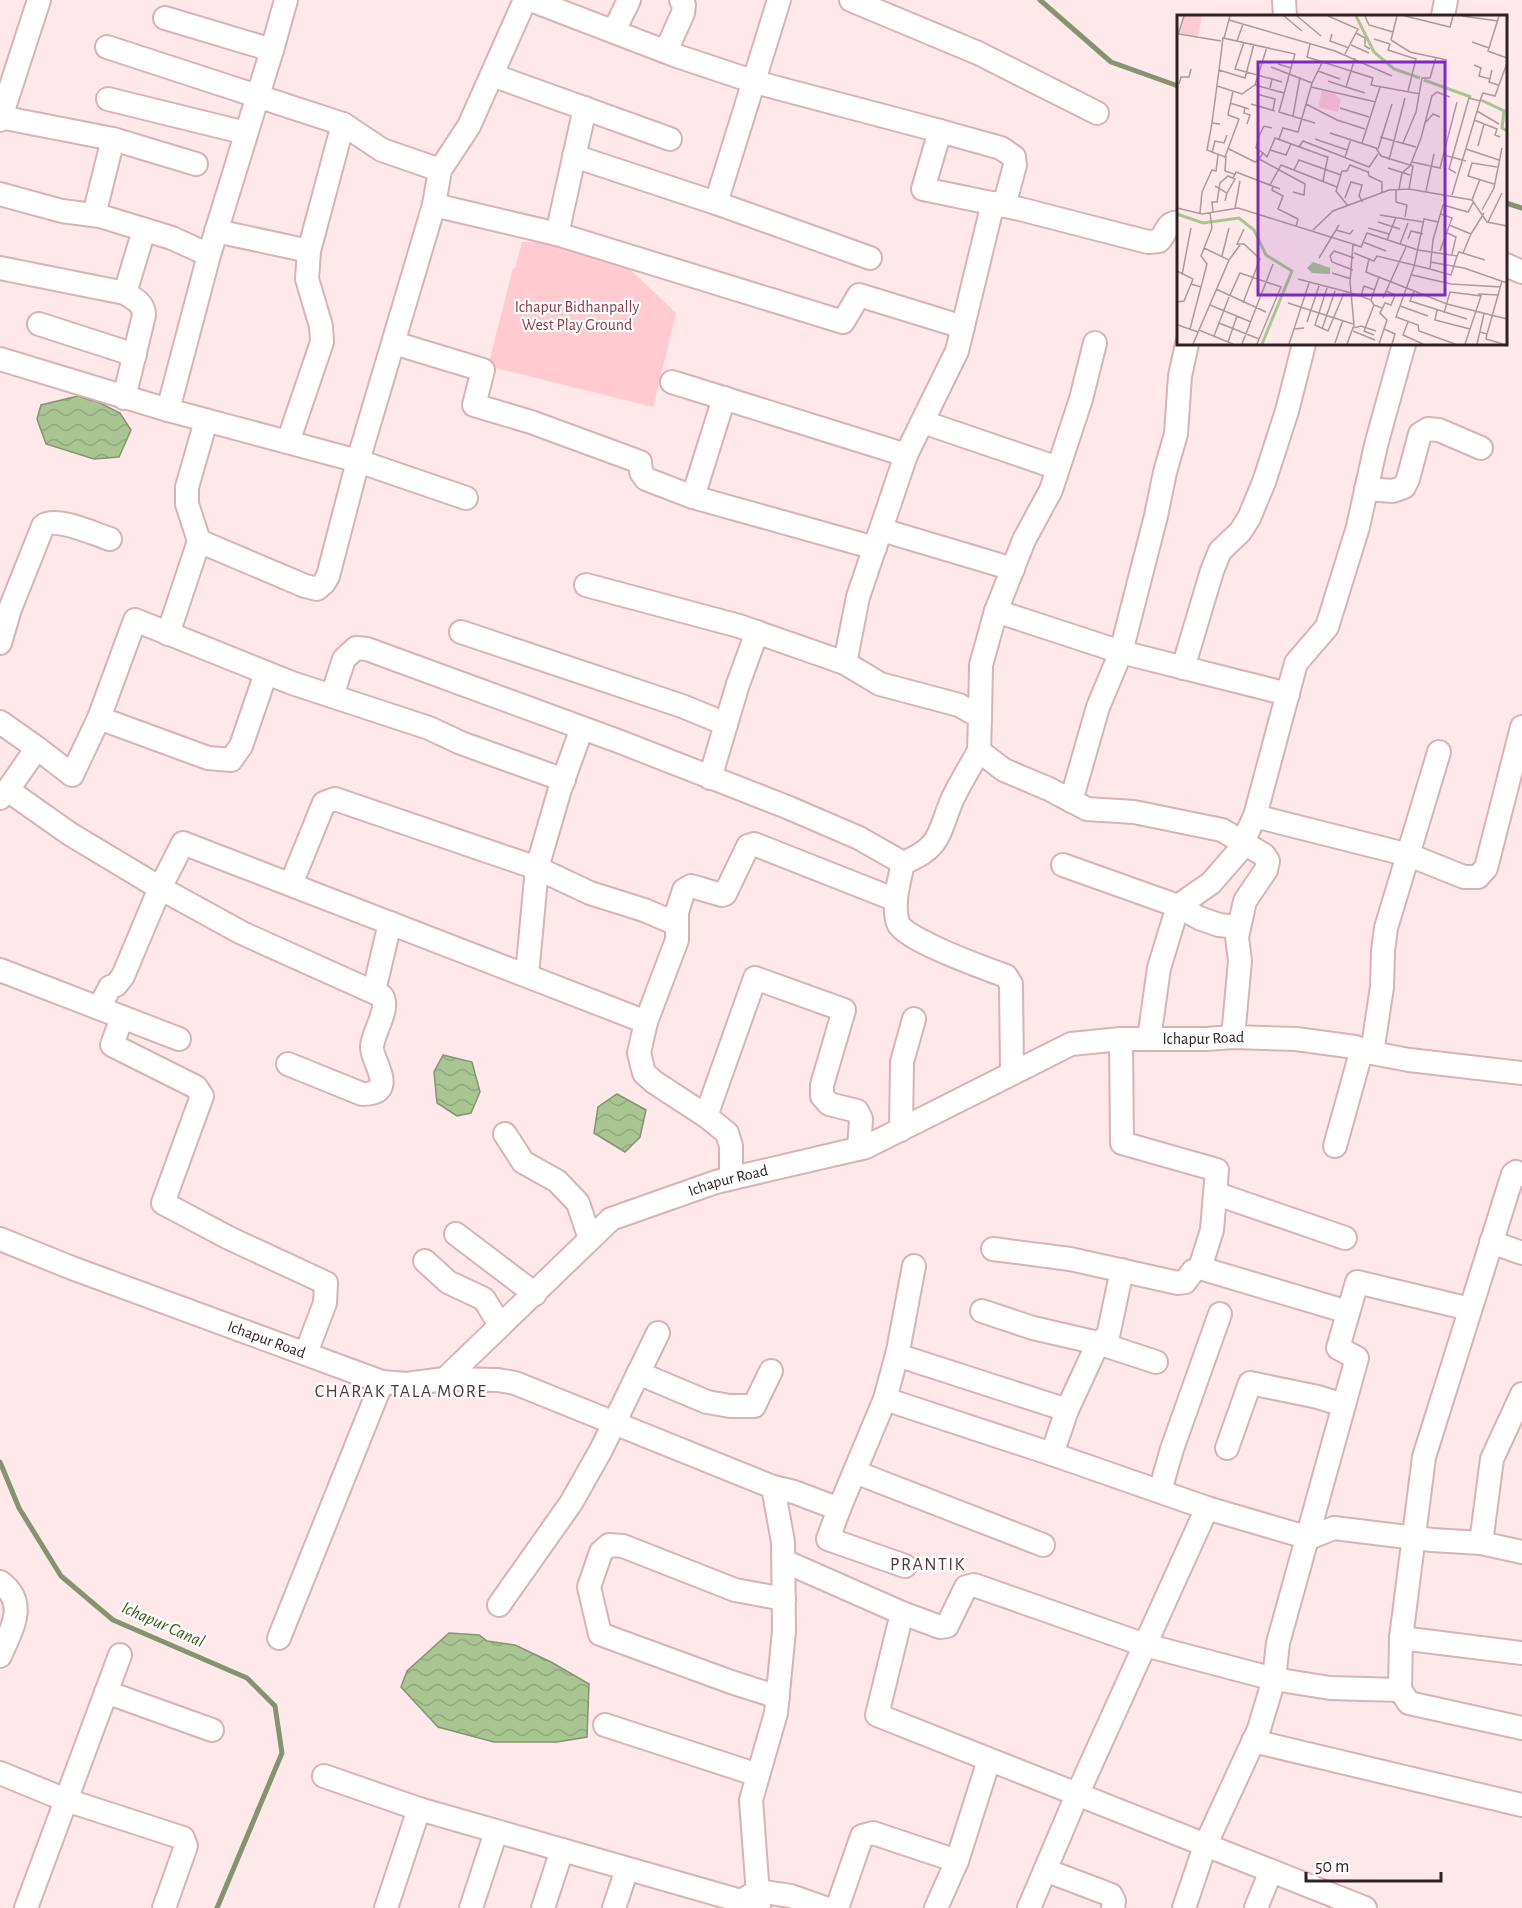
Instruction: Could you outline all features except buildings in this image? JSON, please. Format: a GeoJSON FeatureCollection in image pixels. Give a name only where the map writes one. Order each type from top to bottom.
{"type":"FeatureCollection","features":[{"type":"Feature","properties":{"kind":"street"},"geometry":{"type":"LineString","coordinates":[[39,0],[0,118],[113,139],[196,164]]}},
{"type":"Feature","properties":{"kind":"street"},"geometry":{"type":"LineString","coordinates":[[168,411],[209,255],[286,0]]}},
{"type":"Feature","properties":{"kind":"street"},"geometry":{"type":"LineString","coordinates":[[199,540],[305,586],[317,589],[324,583],[328,576],[358,461],[434,205],[440,170],[469,126],[525,0]]}},
{"type":"Feature","properties":{"kind":"street"},"geometry":{"type":"LineString","coordinates":[[531,0],[754,82],[1001,148],[1014,157],[1015,165],[999,204],[957,351],[906,455],[858,597],[845,663]]}},
{"type":"Feature","properties":{"kind":"street"},"geometry":{"type":"LineString","coordinates":[[614,31],[629,0]]}},
{"type":"Feature","properties":{"kind":"street"},"geometry":{"type":"LineString","coordinates":[[666,51],[684,13],[681,0]]}},
{"type":"Feature","properties":{"kind":"street"},"geometry":{"type":"LineString","coordinates":[[716,203],[779,0]]}},
{"type":"Feature","properties":{"kind":"street"},"geometry":{"type":"LineString","coordinates":[[851,0],[978,53],[1096,113]]}},
{"type":"Feature","properties":{"kind":"street"},"geometry":{"type":"LineString","coordinates":[[1284,0],[1285,15]]}},
{"type":"Feature","properties":{"kind":"street"},"geometry":{"type":"LineString","coordinates":[[1443,15],[1446,0]]}},
{"type":"Feature","properties":{"kind":"street"},"geometry":{"type":"LineString","coordinates":[[165,18],[272,50]]}},
{"type":"Feature","properties":{"kind":"street"},"geometry":{"type":"LineString","coordinates":[[107,47],[343,124],[382,150],[440,170]]}},
{"type":"Feature","properties":{"kind":"street"},"geometry":{"type":"LineString","coordinates":[[492,75],[670,139]]}},
{"type":"Feature","properties":{"kind":"street"},"geometry":{"type":"LineString","coordinates":[[108,99],[246,133]]}},
{"type":"Feature","properties":{"kind":"street"},"geometry":{"type":"LineString","coordinates":[[557,234],[585,108]]}},
{"type":"Feature","properties":{"kind":"street"},"geometry":{"type":"LineString","coordinates":[[288,442],[322,342],[321,326],[308,279],[309,251],[343,124]]}},
{"type":"Feature","properties":{"kind":"street"},"geometry":{"type":"LineString","coordinates":[[940,131],[924,189],[999,204],[1154,243],[1164,236],[1168,225],[1177,223]]}},
{"type":"Feature","properties":{"kind":"street"},"geometry":{"type":"LineString","coordinates":[[94,215],[113,139]]}},
{"type":"Feature","properties":{"kind":"street"},"geometry":{"type":"LineString","coordinates":[[574,156],[716,203],[870,258]]}},
{"type":"Feature","properties":{"kind":"street"},"geometry":{"type":"LineString","coordinates":[[0,194],[62,211],[94,215],[172,238],[209,255]]}},
{"type":"Feature","properties":{"kind":"street"},"geometry":{"type":"LineString","coordinates":[[434,205],[557,234],[843,322],[859,295],[963,327]]}},
{"type":"Feature","properties":{"kind":"street"},"geometry":{"type":"LineString","coordinates":[[125,293],[144,230]]}},
{"type":"Feature","properties":{"kind":"street"},"geometry":{"type":"LineString","coordinates":[[216,231],[309,251]]}},
{"type":"Feature","properties":{"kind":"street"},"geometry":{"type":"LineString","coordinates":[[1507,265],[1522,272]]}},
{"type":"Feature","properties":{"kind":"street"},"geometry":{"type":"LineString","coordinates":[[0,268],[125,293],[140,302],[144,310],[124,398]]}},
{"type":"Feature","properties":{"kind":"street"},"geometry":{"type":"LineString","coordinates":[[39,324],[135,355]]}},
{"type":"Feature","properties":{"kind":"street"},"geometry":{"type":"LineString","coordinates":[[394,343],[483,370],[474,405],[531,422],[640,462],[641,472],[646,479],[693,497],[1013,569]]}},
{"type":"Feature","properties":{"kind":"street"},"geometry":{"type":"LineString","coordinates":[[332,696],[344,659],[356,648],[367,649],[710,778],[859,838],[903,863],[922,856],[938,839],[953,800],[979,751],[981,665],[996,612],[1024,540],[1052,490],[1081,399],[1095,343]]}},
{"type":"Feature","properties":{"kind":"street"},"geometry":{"type":"LineString","coordinates":[[1071,801],[1098,707],[1121,652],[1156,516],[1176,434],[1180,376],[1187,345]]}},
{"type":"Feature","properties":{"kind":"street"},"geometry":{"type":"LineString","coordinates":[[1183,668],[1220,551],[1249,518],[1264,482],[1287,411],[1304,345]]}},
{"type":"Feature","properties":{"kind":"street"},"geometry":{"type":"LineString","coordinates":[[1149,1040],[1159,968],[1178,906],[1211,883],[1238,852],[1255,816],[1296,663],[1327,627],[1358,527],[1404,345]]}},
{"type":"Feature","properties":{"kind":"street"},"geometry":{"type":"LineString","coordinates":[[0,359],[168,411],[358,461],[466,498]]}},
{"type":"Feature","properties":{"kind":"street"},"geometry":{"type":"LineString","coordinates":[[672,382],[906,455]]}},
{"type":"Feature","properties":{"kind":"street"},"geometry":{"type":"LineString","coordinates":[[693,497],[724,398]]}},
{"type":"Feature","properties":{"kind":"street"},"geometry":{"type":"LineString","coordinates":[[168,634],[199,540],[187,504],[187,487],[206,421]]}},
{"type":"Feature","properties":{"kind":"street"},"geometry":{"type":"LineString","coordinates":[[923,422],[1058,468]]}},
{"type":"Feature","properties":{"kind":"street"},"geometry":{"type":"LineString","coordinates":[[1366,489],[1393,491],[1404,487],[1420,434],[1428,429],[1439,430],[1481,448]]}},
{"type":"Feature","properties":{"kind":"street"},"geometry":{"type":"LineString","coordinates":[[0,643],[10,609],[43,526],[51,522],[60,522],[110,539]]}},
{"type":"Feature","properties":{"kind":"street"},"geometry":{"type":"LineString","coordinates":[[586,585],[757,632],[845,663],[880,684],[959,705],[980,717]]}},
{"type":"Feature","properties":{"kind":"street"},"geometry":{"type":"LineString","coordinates":[[996,612],[1121,652],[1288,694]]}},
{"type":"Feature","properties":{"kind":"street"},"geometry":{"type":"LineString","coordinates":[[0,722],[72,775],[99,718],[135,620],[266,673],[429,728],[461,743],[564,780]]}},
{"type":"Feature","properties":{"kind":"street"},"geometry":{"type":"LineString","coordinates":[[461,632],[682,706],[726,724]]}},
{"type":"Feature","properties":{"kind":"street"},"geometry":{"type":"LineString","coordinates":[[710,778],[738,684],[757,632]]}},
{"type":"Feature","properties":{"kind":"street"},"geometry":{"type":"LineString","coordinates":[[99,718],[208,758],[231,760],[241,746],[266,673]]}},
{"type":"Feature","properties":{"kind":"street"},"geometry":{"type":"LineString","coordinates":[[1255,816],[1409,855],[1464,877],[1478,877],[1486,868],[1518,759],[1522,727]]}},
{"type":"Feature","properties":{"kind":"street"},"geometry":{"type":"LineString","coordinates":[[527,975],[537,868],[582,728]]}},
{"type":"Feature","properties":{"kind":"street"},"geometry":{"type":"LineString","coordinates":[[3,795],[37,748]]}},
{"type":"Feature","properties":{"kind":"street"},"geometry":{"type":"LineString","coordinates":[[979,751],[1004,770],[1087,809],[1134,812],[1222,830],[1264,855],[1268,861],[1266,870],[1245,901],[1237,937],[1240,961],[1233,1037]]}},
{"type":"Feature","properties":{"kind":"street"},"geometry":{"type":"LineString","coordinates":[[1335,1146],[1367,1051],[1382,987],[1386,928],[1439,752]]}},
{"type":"Feature","properties":{"kind":"street"},"geometry":{"type":"LineString","coordinates":[[3,795],[9,791],[70,834],[160,888],[242,933],[374,991],[384,999],[372,1046],[373,1055],[382,1074],[379,1088],[376,1091],[362,1094],[288,1065]]}},
{"type":"Feature","properties":{"kind":"street"},"geometry":{"type":"LineString","coordinates":[[291,884],[324,803],[332,799],[537,868],[590,893],[644,910],[677,924]]}},
{"type":"Feature","properties":{"kind":"street"},"geometry":{"type":"LineString","coordinates":[[99,1008],[110,987],[116,985],[123,976],[160,888],[183,843],[646,1022]]}},
{"type":"Feature","properties":{"kind":"street"},"geometry":{"type":"LineString","coordinates":[[731,1178],[730,1140],[727,1133],[706,1116],[654,1082],[644,1072],[639,1053],[646,1022],[677,940],[677,912],[684,890],[691,886],[725,894],[748,846],[752,843],[896,900]]}},
{"type":"Feature","properties":{"kind":"street"},"geometry":{"type":"LineString","coordinates":[[903,863],[896,900],[898,924],[907,934],[1006,976],[1008,979],[1012,988],[1012,1073]]}},
{"type":"Feature","properties":{"kind":"street"},"geometry":{"type":"LineString","coordinates":[[1063,865],[1178,906],[1199,918],[1219,925],[1239,927]]}},
{"type":"Feature","properties":{"kind":"street"},"geometry":{"type":"LineString","coordinates":[[374,991],[390,922]]}},
{"type":"Feature","properties":{"kind":"street"},"geometry":{"type":"LineString","coordinates":[[0,970],[179,1039]]}},
{"type":"Feature","properties":{"kind":"street"},"geometry":{"type":"LineString","coordinates":[[706,1116],[754,978],[844,1010],[822,1085],[822,1095],[829,1104],[857,1111],[861,1119],[859,1149]]}},
{"type":"Feature","properties":{"kind":"street"},"geometry":{"type":"LineString","coordinates":[[122,1017],[112,1045],[196,1087],[202,1096],[163,1203],[229,1238],[326,1283],[326,1303],[306,1353]]}},
{"type":"Feature","properties":{"kind":"street"},"geometry":{"type":"LineString","coordinates":[[901,1130],[902,1062],[914,1018]]}},
{"type":"Feature","properties":{"kind":"street","name":"Ichapur Road"},"geometry":{"type":"LineString","coordinates":[[0,1239],[72,1268],[382,1382],[406,1384],[445,1379],[611,1219],[731,1178],[859,1149],[1071,1044],[1121,1040],[1233,1037],[1296,1039],[1409,1060],[1522,1073]]}},
{"type":"Feature","properties":{"kind":"street"},"geometry":{"type":"LineString","coordinates":[[1121,1040],[1122,1143],[1216,1169],[1212,1230],[1200,1268]]}},
{"type":"Feature","properties":{"kind":"street"},"geometry":{"type":"LineString","coordinates":[[505,1134],[523,1162],[557,1181],[578,1203],[590,1239]]}},
{"type":"Feature","properties":{"kind":"street"},"geometry":{"type":"LineString","coordinates":[[1522,1175],[1516,1172],[1513,1174],[1424,1457],[1401,1638],[1400,1690],[1409,1703],[1522,1728]]}},
{"type":"Feature","properties":{"kind":"street"},"geometry":{"type":"LineString","coordinates":[[1216,1194],[1345,1238]]}},
{"type":"Feature","properties":{"kind":"street"},"geometry":{"type":"LineString","coordinates":[[456,1234],[535,1294]]}},
{"type":"Feature","properties":{"kind":"street"},"geometry":{"type":"LineString","coordinates":[[1491,1242],[1522,1253]]}},
{"type":"Feature","properties":{"kind":"street"},"geometry":{"type":"LineString","coordinates":[[993,1249],[1070,1259],[1182,1283],[1190,1278],[1194,1270],[1200,1268],[1348,1312]]}},
{"type":"Feature","properties":{"kind":"street"},"geometry":{"type":"LineString","coordinates":[[425,1261],[448,1282],[484,1299],[500,1325]]}},
{"type":"Feature","properties":{"kind":"street"},"geometry":{"type":"LineString","coordinates":[[905,1566],[828,1539],[885,1399],[897,1355],[914,1266]]}},
{"type":"Feature","properties":{"kind":"street"},"geometry":{"type":"LineString","coordinates":[[1052,1454],[1067,1410],[1098,1343],[1108,1336],[1122,1270]]}},
{"type":"Feature","properties":{"kind":"street"},"geometry":{"type":"LineString","coordinates":[[1184,1908],[1206,1846],[1253,1741],[1274,1679],[1278,1643],[1309,1538],[1357,1358],[1338,1347],[1357,1282],[1470,1309]]}},
{"type":"Feature","properties":{"kind":"street"},"geometry":{"type":"LineString","coordinates":[[982,1311],[1033,1328],[1098,1343],[1156,1362]]}},
{"type":"Feature","properties":{"kind":"street"},"geometry":{"type":"LineString","coordinates":[[1160,1491],[1172,1449],[1220,1314]]}},
{"type":"Feature","properties":{"kind":"street"},"geometry":{"type":"LineString","coordinates":[[499,1605],[571,1503],[601,1450],[658,1334]]}},
{"type":"Feature","properties":{"kind":"street"},"geometry":{"type":"LineString","coordinates":[[897,1355],[1067,1410]]}},
{"type":"Feature","properties":{"kind":"street"},"geometry":{"type":"LineString","coordinates":[[638,1373],[707,1402],[730,1406],[754,1406],[771,1371]]}},
{"type":"Feature","properties":{"kind":"street"},"geometry":{"type":"LineString","coordinates":[[445,1379],[498,1380],[515,1383],[773,1487],[794,1492],[839,1509]]}},
{"type":"Feature","properties":{"kind":"street"},"geometry":{"type":"LineString","coordinates":[[279,1638],[382,1382]]}},
{"type":"Feature","properties":{"kind":"street"},"geometry":{"type":"LineString","coordinates":[[1227,1448],[1250,1383],[1318,1397],[1343,1405]]}},
{"type":"Feature","properties":{"kind":"street"},"geometry":{"type":"LineString","coordinates":[[1481,1543],[1492,1459],[1522,1394]]}},
{"type":"Feature","properties":{"kind":"street"},"geometry":{"type":"LineString","coordinates":[[885,1399],[1208,1508],[1309,1538],[1334,1528],[1414,1538],[1481,1543],[1522,1552]]}},
{"type":"Feature","properties":{"kind":"street"},"geometry":{"type":"LineString","coordinates":[[855,1472],[1043,1545]]}},
{"type":"Feature","properties":{"kind":"street"},"geometry":{"type":"LineString","coordinates":[[759,1900],[751,1800],[776,1713],[784,1631],[783,1542],[773,1487]]}},
{"type":"Feature","properties":{"kind":"street"},"geometry":{"type":"LineString","coordinates":[[1029,1908],[1077,1795],[1208,1508]]}},
{"type":"Feature","properties":{"kind":"street"},"geometry":{"type":"LineString","coordinates":[[778,1697],[600,1634],[589,1587],[601,1552],[609,1545],[623,1546],[735,1590],[784,1599]]}},
{"type":"Feature","properties":{"kind":"street"},"geometry":{"type":"LineString","coordinates":[[784,1561],[902,1613],[940,1627],[947,1626],[966,1587],[974,1585],[1145,1645],[1274,1679],[1330,1688],[1400,1690]]}},
{"type":"Feature","properties":{"kind":"street"},"geometry":{"type":"LineString","coordinates":[[0,1582],[14,1595],[17,1608],[12,1628],[0,1656]]}},
{"type":"Feature","properties":{"kind":"street"},"geometry":{"type":"LineString","coordinates":[[902,1613],[877,1715],[1365,1908]]}},
{"type":"Feature","properties":{"kind":"street"},"geometry":{"type":"LineString","coordinates":[[1401,1638],[1522,1653]]}},
{"type":"Feature","properties":{"kind":"street"},"geometry":{"type":"LineString","coordinates":[[26,1908],[120,1655]]}},
{"type":"Feature","properties":{"kind":"street"},"geometry":{"type":"LineString","coordinates":[[106,1692],[212,1730]]}},
{"type":"Feature","properties":{"kind":"street"},"geometry":{"type":"LineString","coordinates":[[605,1725],[758,1775]]}},
{"type":"Feature","properties":{"kind":"street"},"geometry":{"type":"LineString","coordinates":[[1253,1741],[1522,1805]]}},
{"type":"Feature","properties":{"kind":"street"},"geometry":{"type":"LineString","coordinates":[[936,1908],[957,1861],[989,1760]]}},
{"type":"Feature","properties":{"kind":"street"},"geometry":{"type":"LineString","coordinates":[[0,1773],[66,1800],[183,1838],[186,1846],[165,1908]]}},
{"type":"Feature","properties":{"kind":"street"},"geometry":{"type":"LineString","coordinates":[[324,1776],[419,1809],[627,1869],[696,1899],[741,1901],[791,1896],[825,1908]]}},
{"type":"Feature","properties":{"kind":"street"},"geometry":{"type":"LineString","coordinates":[[386,1908],[419,1809]]}},
{"type":"Feature","properties":{"kind":"street"},"geometry":{"type":"LineString","coordinates":[[471,1908],[496,1832]]}},
{"type":"Feature","properties":{"kind":"street"},"geometry":{"type":"LineString","coordinates":[[837,1908],[862,1836],[866,1834],[873,1833],[957,1861]]}},
{"type":"Feature","properties":{"kind":"street"},"geometry":{"type":"LineString","coordinates":[[543,1908],[562,1850]]}},
{"type":"Feature","properties":{"kind":"street"},"geometry":{"type":"LineString","coordinates":[[615,1908],[627,1869]]}},
{"type":"Feature","properties":{"kind":"street"},"geometry":{"type":"LineString","coordinates":[[1045,1870],[1111,1895],[1114,1901],[1113,1908]]}},
{"type":"Feature","properties":{"kind":"street"},"geometry":{"type":"LineString","coordinates":[[1256,1908],[1271,1871]]}},
{"type":"Feature","properties":{"kind":"green space","name":"Ichapur Bidhanpally West Play Ground"},"geometry":{"type":"Polygon","coordinates":[[[522,242],[557,242],[618,258],[676,313],[653,407],[488,366],[513,268],[515,268],[522,242]]]}},
{"type":"Feature","properties":{"kind":"water"},"geometry":{"type":"Polygon","coordinates":[[[78,396],[98,402],[120,413],[131,430],[119,457],[94,459],[46,444],[37,419],[41,405],[78,396]]]}},
{"type":"Feature","properties":{"kind":"water"},"geometry":{"type":"Polygon","coordinates":[[[443,1055],[472,1062],[480,1092],[471,1113],[457,1116],[437,1103],[434,1072],[443,1055]]]}},
{"type":"Feature","properties":{"kind":"water"},"geometry":{"type":"Polygon","coordinates":[[[617,1094],[646,1110],[640,1137],[625,1152],[594,1133],[598,1107],[617,1094]]]}},
{"type":"Feature","properties":{"kind":"water"},"geometry":{"type":"Polygon","coordinates":[[[449,1633],[479,1635],[487,1641],[515,1645],[589,1684],[587,1737],[557,1742],[494,1742],[438,1727],[401,1687],[407,1671],[449,1633]]]}},
{"type":"Feature","properties":{"kind":"waterway"},"geometry":{"type":"LineString","coordinates":[[1040,0],[1111,62],[1177,86]]}},
{"type":"Feature","properties":{"kind":"waterway"},"geometry":{"type":"LineString","coordinates":[[1507,203],[1522,208]]}},
{"type":"Feature","properties":{"kind":"waterway","name":"Ichapur Canal"},"geometry":{"type":"LineString","coordinates":[[0,1462],[19,1508],[61,1576],[113,1620],[247,1678],[275,1706],[282,1753],[217,1908]]}},
{"type":"Feature","properties":{"kind":"district","name":"CHARAK TALA MORE"},"geometry":{"type":"Point","coordinates":[401,1392]}},
{"type":"Feature","properties":{"kind":"district","name":"PRANTIK"},"geometry":{"type":"Point","coordinates":[928,1565]}}]}
